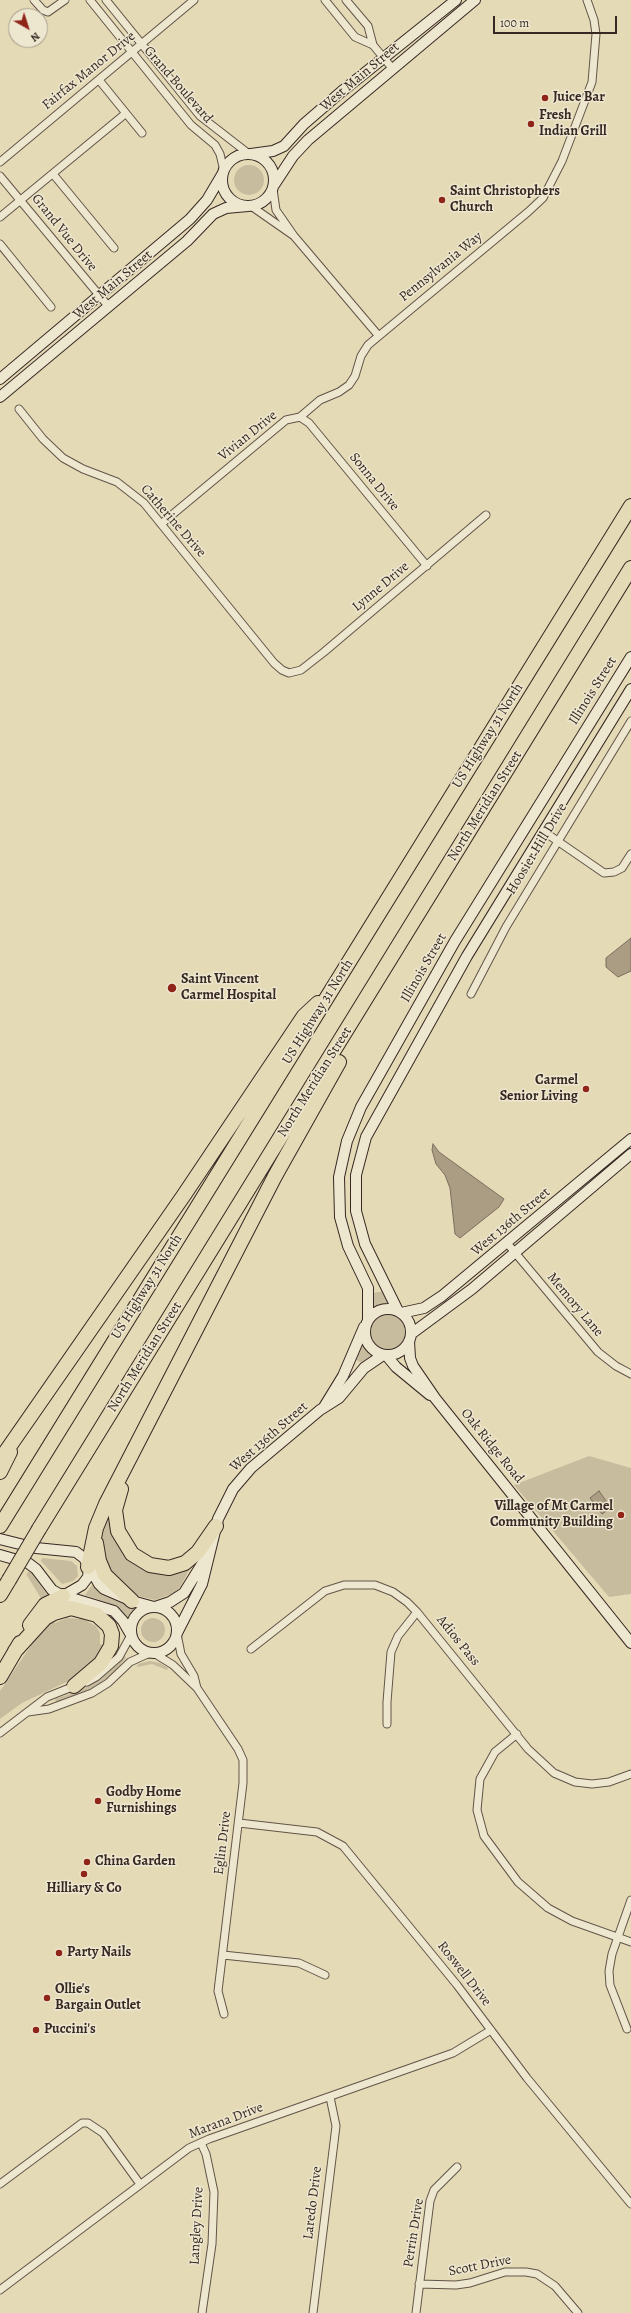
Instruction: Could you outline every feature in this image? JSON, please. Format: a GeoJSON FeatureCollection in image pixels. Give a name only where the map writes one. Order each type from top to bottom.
{"type":"FeatureCollection","features":[{"type":"Feature","properties":{"kind":"highway","name":"US Highway 31 North"},"geometry":{"type":"LineString","coordinates":[[2,1522],[631,506]]}},
{"type":"Feature","properties":{"kind":"highway","name":"North Meridian Street"},"geometry":{"type":"LineString","coordinates":[[0,1595],[39,1529],[359,1012],[631,568]]}},
{"type":"Feature","properties":{"kind":"highway"},"geometry":{"type":"LineString","coordinates":[[0,1460],[15,1441],[304,1016],[329,994]]}},
{"type":"Feature","properties":{"kind":"highway"},"geometry":{"type":"LineString","coordinates":[[89,1567],[95,1533],[102,1512],[281,1165],[340,1060],[359,1012]]}},
{"type":"Feature","properties":{"kind":"highway"},"geometry":{"type":"LineString","coordinates":[[0,1472],[15,1441]]}},
{"type":"Feature","properties":{"kind":"highway"},"geometry":{"type":"LineString","coordinates":[[134,1451],[116,1502],[115,1516],[122,1540],[132,1554],[142,1562],[157,1568],[179,1566],[195,1555],[216,1526]]}},
{"type":"Feature","properties":{"kind":"highway"},"geometry":{"type":"LineString","coordinates":[[95,1533],[98,1561],[103,1571],[112,1583],[132,1601]]}},
{"type":"Feature","properties":{"kind":"highway"},"geometry":{"type":"LineString","coordinates":[[0,1677],[39,1611],[51,1601],[64,1596]]}},
{"type":"Feature","properties":{"kind":"highway"},"geometry":{"type":"LineString","coordinates":[[15,1651],[45,1618],[54,1613],[71,1608],[97,1615],[109,1626],[112,1634],[111,1646],[101,1663],[74,1686]]}},
{"type":"Feature","properties":{"kind":"street"},"geometry":{"type":"LineString","coordinates":[[34,0],[43,10],[48,12],[65,0]]}},
{"type":"Feature","properties":{"kind":"street","name":"Grand Boulevard"},"geometry":{"type":"LineString","coordinates":[[90,0],[192,125],[215,145],[220,154],[224,172]]}},
{"type":"Feature","properties":{"kind":"street","name":"Grand Boulevard"},"geometry":{"type":"LineString","coordinates":[[106,0],[200,116],[250,154]]}},
{"type":"Feature","properties":{"kind":"street","name":"Fairfax Manor Drive"},"geometry":{"type":"LineString","coordinates":[[0,162],[98,80],[133,53],[194,0]]}},
{"type":"Feature","properties":{"kind":"street"},"geometry":{"type":"LineString","coordinates":[[325,0],[355,37],[373,45]]}},
{"type":"Feature","properties":{"kind":"street"},"geometry":{"type":"LineString","coordinates":[[346,0],[368,26],[373,45],[392,68]]}},
{"type":"Feature","properties":{"kind":"street","name":"West Main Street"},"geometry":{"type":"LineString","coordinates":[[250,154],[273,151],[284,146],[310,118],[456,0]]}},
{"type":"Feature","properties":{"kind":"street","name":"West Main Street"},"geometry":{"type":"LineString","coordinates":[[273,187],[288,162],[304,144],[392,68],[475,0]]}},
{"type":"Feature","properties":{"kind":"street","name":"Pennsylvania Way"},"geometry":{"type":"LineString","coordinates":[[378,335],[528,212],[543,198],[550,187],[587,96],[593,74],[596,34],[594,20],[587,0]]}},
{"type":"Feature","properties":{"kind":"street"},"geometry":{"type":"LineString","coordinates":[[98,80],[142,133]]}},
{"type":"Feature","properties":{"kind":"street"},"geometry":{"type":"LineString","coordinates":[[0,217],[126,114]]}},
{"type":"Feature","properties":{"kind":"street"},"geometry":{"type":"LineString","coordinates":[[294,236],[249,206],[233,201],[227,194],[223,184],[224,172],[236,157],[250,154],[261,157],[270,166],[274,173],[273,187],[276,210],[294,236],[378,335]]}},
{"type":"Feature","properties":{"kind":"street","name":"West Main Street"},"geometry":{"type":"LineString","coordinates":[[0,378],[100,296],[190,219],[207,200],[224,172]]}},
{"type":"Feature","properties":{"kind":"street"},"geometry":{"type":"LineString","coordinates":[[53,174],[114,248]]}},
{"type":"Feature","properties":{"kind":"street","name":"Grand Vue Drive"},"geometry":{"type":"LineString","coordinates":[[0,176],[109,307]]}},
{"type":"Feature","properties":{"kind":"street"},"geometry":{"type":"LineString","coordinates":[[249,206],[263,201],[273,187]]}},
{"type":"Feature","properties":{"kind":"street","name":"West Main Street"},"geometry":{"type":"LineString","coordinates":[[0,397],[187,241],[216,212],[226,208],[249,206]]}},
{"type":"Feature","properties":{"kind":"street"},"geometry":{"type":"LineString","coordinates":[[0,244],[51,307]]}},
{"type":"Feature","properties":{"kind":"street","name":"Vivian Drive"},"geometry":{"type":"LineString","coordinates":[[161,524],[286,420],[300,417],[320,400],[339,392],[349,385],[355,376],[361,356],[368,345],[378,335]]}},
{"type":"Feature","properties":{"kind":"street","name":"Catherine Drive"},"geometry":{"type":"LineString","coordinates":[[19,409],[43,439],[63,458],[126,488],[144,503],[274,663],[282,670],[289,673]]}},
{"type":"Feature","properties":{"kind":"street","name":"Sonna Drive"},"geometry":{"type":"LineString","coordinates":[[300,417],[310,423],[427,566]]}},
{"type":"Feature","properties":{"kind":"street","name":"Lynne Drive"},"geometry":{"type":"LineString","coordinates":[[289,673],[301,670],[324,652],[486,515]]}},
{"type":"Feature","properties":{"kind":"street","name":"Illinois Street"},"geometry":{"type":"LineString","coordinates":[[367,1321],[368,1288],[348,1246],[339,1203],[341,1164],[352,1129],[361,1107],[458,936],[631,657]]}},
{"type":"Feature","properties":{"kind":"street"},"geometry":{"type":"LineString","coordinates":[[399,1312],[390,1309],[380,1310],[367,1321],[365,1336],[368,1344],[373,1350],[385,1355],[398,1353],[410,1338],[409,1322],[399,1312],[365,1244],[358,1223],[355,1187],[362,1146],[370,1127],[451,982],[631,689]]}},
{"type":"Feature","properties":{"kind":"street","name":"Hoosier Hill Drive"},"geometry":{"type":"LineString","coordinates":[[471,994],[506,927],[631,721]]}},
{"type":"Feature","properties":{"kind":"street"},"geometry":{"type":"LineString","coordinates":[[543,831],[558,839],[604,873],[614,872],[622,868],[631,854]]}},
{"type":"Feature","properties":{"kind":"street","name":"West 136th Street"},"geometry":{"type":"LineString","coordinates":[[399,1312],[428,1306],[507,1244],[631,1139]]}},
{"type":"Feature","properties":{"kind":"street","name":"West 136th Street"},"geometry":{"type":"LineString","coordinates":[[410,1338],[472,1289],[631,1154]]}},
{"type":"Feature","properties":{"kind":"street","name":"Memory Lane"},"geometry":{"type":"LineString","coordinates":[[507,1244],[598,1352],[616,1366],[631,1374]]}},
{"type":"Feature","properties":{"kind":"street","name":"West 136th Street"},"geometry":{"type":"LineString","coordinates":[[322,1409],[343,1376],[367,1321]]}},
{"type":"Feature","properties":{"kind":"street","name":"Oak Ridge Road"},"geometry":{"type":"LineString","coordinates":[[410,1338],[413,1366],[435,1398],[631,1643]]}},
{"type":"Feature","properties":{"kind":"street","name":"West 136th Street"},"geometry":{"type":"LineString","coordinates":[[177,1633],[202,1584],[208,1554],[223,1505],[240,1480],[322,1409],[339,1398],[367,1365],[385,1355]]}},
{"type":"Feature","properties":{"kind":"street","name":"Oak Ridge Road"},"geometry":{"type":"LineString","coordinates":[[385,1355],[396,1367],[435,1398]]}},
{"type":"Feature","properties":{"kind":"street"},"geometry":{"type":"LineString","coordinates":[[0,1539],[36,1548],[71,1550],[80,1555],[104,1589],[132,1601],[164,1610],[172,1617],[177,1633],[176,1640],[168,1648],[152,1652],[130,1662],[108,1683],[92,1694],[49,1709],[28,1712]]}},
{"type":"Feature","properties":{"kind":"street","name":"West 136th Street"},"geometry":{"type":"LineString","coordinates":[[155,1607],[170,1602],[184,1593],[208,1554]]}},
{"type":"Feature","properties":{"kind":"street"},"geometry":{"type":"LineString","coordinates":[[0,1555],[28,1563],[36,1569],[52,1590],[64,1596],[114,1611],[123,1621],[138,1646],[152,1652]]}},
{"type":"Feature","properties":{"kind":"street"},"geometry":{"type":"LineString","coordinates":[[64,1596],[82,1585],[88,1577],[89,1567]]}},
{"type":"Feature","properties":{"kind":"street","name":"Adios Pass"},"geometry":{"type":"LineString","coordinates":[[251,1649],[316,1597],[344,1585],[359,1584],[381,1587],[393,1592],[407,1602],[417,1612],[546,1768],[565,1779],[592,1784],[609,1782],[631,1774]]}},
{"type":"Feature","properties":{"kind":"street"},"geometry":{"type":"LineString","coordinates":[[0,1733],[47,1697],[92,1679],[106,1669],[123,1652],[131,1635],[131,1625],[136,1616],[144,1609],[155,1607]]}},
{"type":"Feature","properties":{"kind":"street"},"geometry":{"type":"LineString","coordinates":[[387,1724],[387,1702],[391,1652],[398,1636],[417,1612]]}},
{"type":"Feature","properties":{"kind":"street","name":"Eglin Drive"},"geometry":{"type":"LineString","coordinates":[[177,1633],[181,1654],[194,1676],[197,1688]]}},
{"type":"Feature","properties":{"kind":"street","name":"Eglin Drive"},"geometry":{"type":"LineString","coordinates":[[152,1652],[173,1665],[197,1688],[238,1749],[243,1760],[244,1778],[218,1991],[224,2014]]}},
{"type":"Feature","properties":{"kind":"street"},"geometry":{"type":"LineString","coordinates":[[517,1734],[496,1752],[480,1779],[477,1810],[484,1836],[518,1882],[538,1901],[560,1916],[631,1942]]}},
{"type":"Feature","properties":{"kind":"street","name":"Roswell Drive"},"geometry":{"type":"LineString","coordinates":[[239,1823],[317,1832],[343,1846],[457,1985],[491,2030],[631,2204]]}},
{"type":"Feature","properties":{"kind":"street"},"geometry":{"type":"LineString","coordinates":[[627,2029],[609,1979],[612,1954],[631,1900]]}},
{"type":"Feature","properties":{"kind":"street"},"geometry":{"type":"LineString","coordinates":[[222,1955],[299,1963],[325,1975]]}},
{"type":"Feature","properties":{"kind":"street","name":"Marana Drive"},"geometry":{"type":"LineString","coordinates":[[0,2290],[176,2156],[201,2143],[454,2053],[491,2030]]}},
{"type":"Feature","properties":{"kind":"street","name":"Laredo Drive"},"geometry":{"type":"LineString","coordinates":[[313,2313],[336,2126],[330,2097]]}},
{"type":"Feature","properties":{"kind":"street"},"geometry":{"type":"LineString","coordinates":[[0,2184],[82,2123],[88,2123],[103,2133],[140,2184]]}},
{"type":"Feature","properties":{"kind":"street","name":"Langley Drive"},"geometry":{"type":"LineString","coordinates":[[201,2143],[206,2154],[214,2192],[212,2244],[202,2313]]}},
{"type":"Feature","properties":{"kind":"street","name":"Perrin Drive"},"geometry":{"type":"LineString","coordinates":[[416,2313],[430,2201],[434,2190],[457,2167]]}},
{"type":"Feature","properties":{"kind":"street","name":"Scott Drive"},"geometry":{"type":"LineString","coordinates":[[419,2284],[456,2285],[470,2283],[505,2272],[526,2272],[537,2274],[555,2286],[578,2313]]}},
{"type":"Feature","properties":{"kind":"shaded area"},"geometry":{"type":"Polygon","coordinates":[[[249,165],[260,169],[264,180],[260,191],[249,195],[238,191],[234,180],[238,169],[249,165]]]}},
{"type":"Feature","properties":{"kind":"shaded area"},"geometry":{"type":"Polygon","coordinates":[[[631,938],[631,971],[618,977],[606,967],[606,958],[631,938]]]}},
{"type":"Feature","properties":{"kind":"shaded area"},"geometry":{"type":"Polygon","coordinates":[[[433,1144],[439,1152],[504,1199],[499,1207],[460,1238],[455,1234],[450,1188],[445,1175],[436,1164],[432,1150],[433,1144]]]}},
{"type":"Feature","properties":{"kind":"shaded area"},"geometry":{"type":"Polygon","coordinates":[[[384,1291],[390,1305],[373,1309],[373,1293],[384,1291]]]}},
{"type":"Feature","properties":{"kind":"shaded area"},"geometry":{"type":"Polygon","coordinates":[[[385,1315],[391,1315],[395,1316],[402,1322],[405,1332],[404,1339],[398,1346],[391,1349],[385,1349],[381,1348],[374,1342],[371,1335],[371,1329],[372,1325],[378,1318],[385,1315]]]}},
{"type":"Feature","properties":{"kind":"shaded area"},"geometry":{"type":"Polygon","coordinates":[[[362,1342],[375,1356],[363,1364],[355,1359],[362,1342]]]}},
{"type":"Feature","properties":{"kind":"shaded area"},"geometry":{"type":"Polygon","coordinates":[[[589,1456],[631,1468],[631,1594],[609,1597],[514,1485],[589,1456]]]}},
{"type":"Feature","properties":{"kind":"shaded area"},"geometry":{"type":"Polygon","coordinates":[[[599,1491],[611,1508],[602,1514],[590,1498],[599,1491]]]}},
{"type":"Feature","properties":{"kind":"shaded area"},"geometry":{"type":"Polygon","coordinates":[[[110,1512],[130,1559],[191,1566],[181,1586],[175,1593],[155,1600],[130,1594],[104,1563],[100,1532],[110,1512]]]}},
{"type":"Feature","properties":{"kind":"shaded area"},"geometry":{"type":"Polygon","coordinates":[[[42,1558],[71,1561],[77,1566],[78,1576],[73,1581],[62,1584],[41,1561],[42,1558]]]}},
{"type":"Feature","properties":{"kind":"shaded area"},"geometry":{"type":"Polygon","coordinates":[[[30,1571],[48,1596],[42,1600],[26,1574],[30,1571]]]}},
{"type":"Feature","properties":{"kind":"shaded area"},"geometry":{"type":"Polygon","coordinates":[[[92,1585],[102,1595],[137,1609],[128,1618],[117,1606],[85,1595],[92,1585]]]}},
{"type":"Feature","properties":{"kind":"shaded area"},"geometry":{"type":"Polygon","coordinates":[[[67,1618],[83,1619],[96,1626],[100,1633],[100,1644],[105,1646],[101,1654],[75,1678],[22,1703],[0,1719],[0,1691],[41,1631],[52,1619],[55,1623],[67,1618]]]}},
{"type":"Feature","properties":{"kind":"shaded area"},"geometry":{"type":"Polygon","coordinates":[[[153,1618],[161,1622],[165,1630],[161,1638],[153,1642],[145,1638],[141,1630],[145,1622],[153,1618]]]}},
{"type":"Feature","properties":{"kind":"shaded area"},"geometry":{"type":"Polygon","coordinates":[[[125,1656],[126,1658],[115,1671],[97,1686],[56,1702],[55,1699],[81,1690],[100,1679],[125,1656]]]}},
{"type":"Feature","properties":{"kind":"shaded area"},"geometry":{"type":"Polygon","coordinates":[[[150,1661],[160,1663],[168,1668],[167,1670],[152,1664],[137,1667],[138,1664],[150,1661]]]}},
{"type":"Feature","properties":{"kind":"place","name":"Juice Bar"},"geometry":{"type":"Point","coordinates":[545,98]}},
{"type":"Feature","properties":{"kind":"place","name":"Fresh Indian Grill"},"geometry":{"type":"Point","coordinates":[531,124]}},
{"type":"Feature","properties":{"kind":"place","name":"Saint Christophers Church"},"geometry":{"type":"Point","coordinates":[442,200]}},
{"type":"Feature","properties":{"kind":"place","name":"Saint Vincent Carmel Hospital"},"geometry":{"type":"Point","coordinates":[172,988]}},
{"type":"Feature","properties":{"kind":"place","name":"Carmel Senior Living"},"geometry":{"type":"Point","coordinates":[586,1089]}},
{"type":"Feature","properties":{"kind":"place","name":"Village of Mt Carmel Community Building"},"geometry":{"type":"Point","coordinates":[621,1515]}},
{"type":"Feature","properties":{"kind":"place","name":"Godby Home Furnishings"},"geometry":{"type":"Point","coordinates":[98,1801]}},
{"type":"Feature","properties":{"kind":"place","name":"China Garden"},"geometry":{"type":"Point","coordinates":[87,1862]}},
{"type":"Feature","properties":{"kind":"place","name":"Hilliary & Co"},"geometry":{"type":"Point","coordinates":[84,1874]}},
{"type":"Feature","properties":{"kind":"place","name":"Party Nails"},"geometry":{"type":"Point","coordinates":[59,1953]}},
{"type":"Feature","properties":{"kind":"place","name":"Ollie's Bargain Outlet"},"geometry":{"type":"Point","coordinates":[47,1998]}},
{"type":"Feature","properties":{"kind":"place","name":"Puccini's"},"geometry":{"type":"Point","coordinates":[36,2030]}}]}
